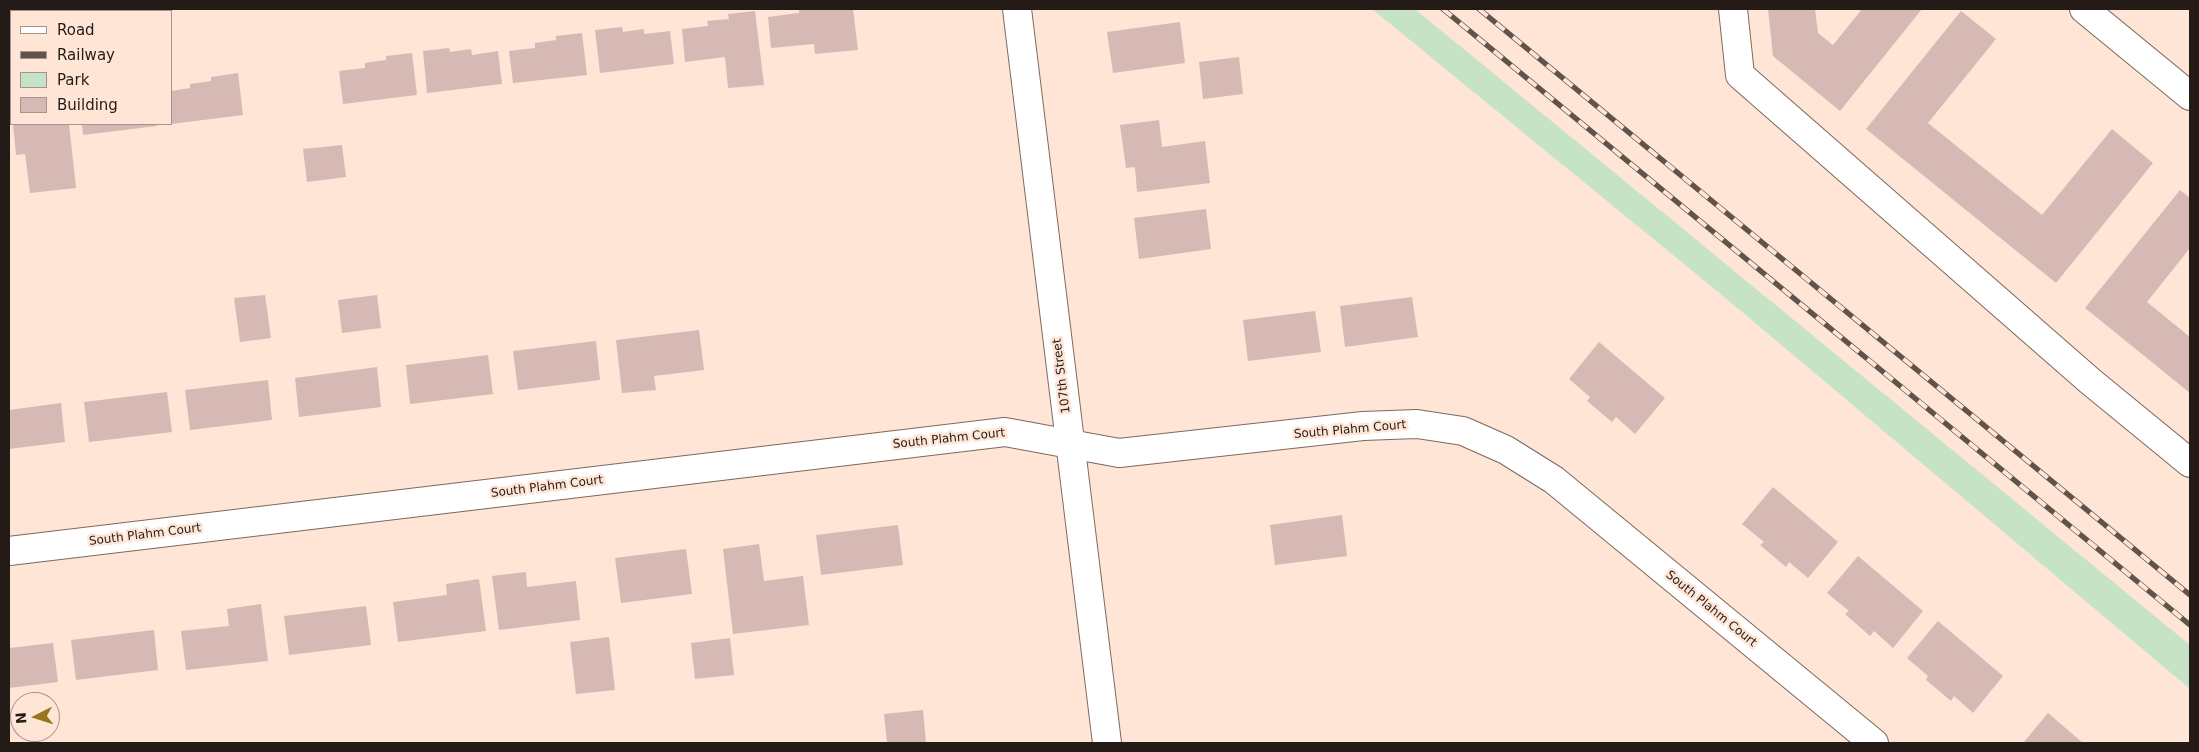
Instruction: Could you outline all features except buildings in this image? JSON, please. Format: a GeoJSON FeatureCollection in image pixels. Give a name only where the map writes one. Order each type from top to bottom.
{"type":"FeatureCollection","features":[{"type":"Feature","properties":{"kind":"street","name":"107th Street"},"geometry":{"type":"LineString","coordinates":[[1017,9],[1107,743]]}},
{"type":"Feature","properties":{"kind":"street"},"geometry":{"type":"LineString","coordinates":[[1733,9],[1740,75],[2090,381],[2190,463]]}},
{"type":"Feature","properties":{"kind":"street"},"geometry":{"type":"LineString","coordinates":[[2084,9],[2190,96]]}},
{"type":"Feature","properties":{"kind":"street","name":"South Plahm Court"},"geometry":{"type":"LineString","coordinates":[[9,551],[1005,432],[1119,453],[1363,426],[1417,424],[1463,431],[1506,450],[1554,480],[1874,743]]}},
{"type":"Feature","properties":{"kind":"green space"},"geometry":{"type":"Polygon","coordinates":[[[1372,9],[1415,9],[2190,645],[2190,689],[1722,295],[1372,9]]]}},
{"type":"Feature","properties":{"kind":"railway"},"geometry":{"type":"LineString","coordinates":[[1443,9],[2190,625]]}},
{"type":"Feature","properties":{"kind":"railway"},"geometry":{"type":"LineString","coordinates":[[1479,9],[2190,595]]}}]}
